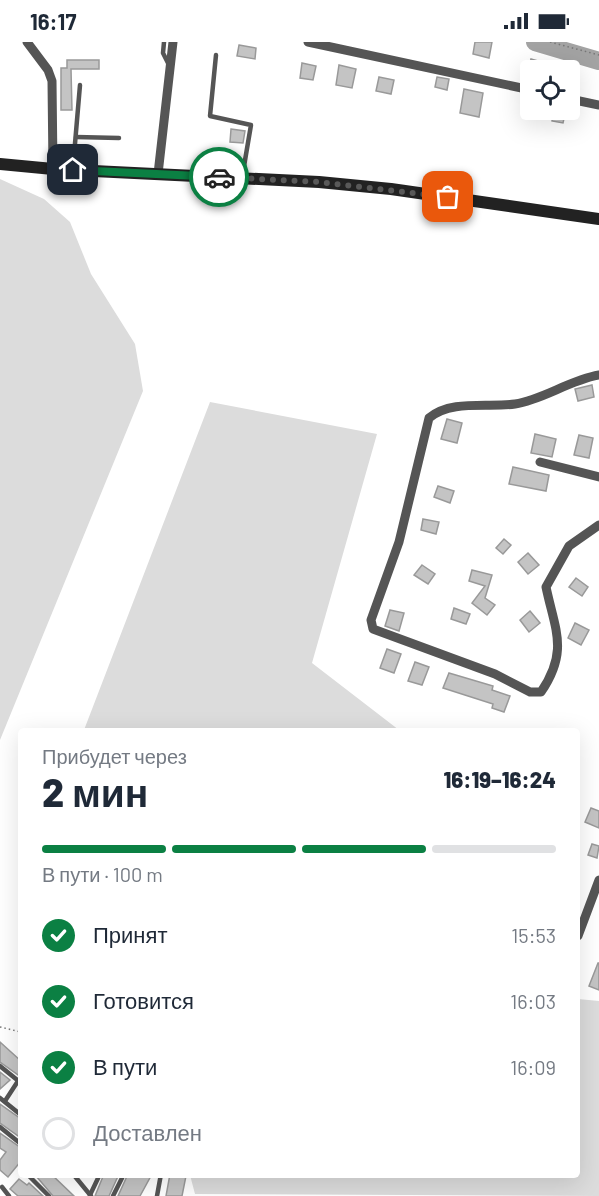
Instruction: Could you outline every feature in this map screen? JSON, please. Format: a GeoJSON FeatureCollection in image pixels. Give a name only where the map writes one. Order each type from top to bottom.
{"type":"FeatureCollection","features":[{"type":"Feature","properties":{"kind":"street"},"geometry":{"type":"LineString","coordinates":[[27,42],[48,70],[52,81],[53,170]]}},
{"type":"Feature","properties":{"kind":"street"},"geometry":{"type":"LineString","coordinates":[[158,174],[173,42]]}},
{"type":"Feature","properties":{"kind":"street"},"geometry":{"type":"LineString","coordinates":[[308,42],[520,88]]}},
{"type":"Feature","properties":{"kind":"street"},"geometry":{"type":"LineString","coordinates":[[580,101],[599,105]]}},
{"type":"Feature","properties":{"kind":"street"},"geometry":{"type":"LineString","coordinates":[[0,164],[53,170],[242,178],[392,189],[599,219]]}},
{"type":"Feature","properties":{"kind":"street"},"geometry":{"type":"LineString","coordinates":[[599,375],[563,384],[516,404],[488,404],[438,410],[429,418],[399,542],[371,620],[373,629],[495,674],[530,692],[541,692],[553,674],[558,640],[556,620],[546,587],[568,546],[599,525]]}},
{"type":"Feature","properties":{"kind":"street"},"geometry":{"type":"LineString","coordinates":[[540,462],[599,477]]}},
{"type":"Feature","properties":{"kind":"street"},"geometry":{"type":"LineString","coordinates":[[580,931],[599,880]]}},
{"type":"Feature","properties":{"kind":"lane"},"geometry":{"type":"LineString","coordinates":[[164,42],[163,53],[170,68]]}},
{"type":"Feature","properties":{"kind":"lane"},"geometry":{"type":"LineString","coordinates":[[216,56],[210,116],[251,125],[242,178]]}},
{"type":"Feature","properties":{"kind":"lane"},"geometry":{"type":"LineString","coordinates":[[73,170],[80,85]]}},
{"type":"Feature","properties":{"kind":"lane"},"geometry":{"type":"LineString","coordinates":[[76,137],[118,138]]}},
{"type":"Feature","properties":{"kind":"lane"},"geometry":{"type":"LineString","coordinates":[[0,1066],[18,1081]]}},
{"type":"Feature","properties":{"kind":"lane"},"geometry":{"type":"LineString","coordinates":[[18,1083],[2,1100],[18,1113]]}},
{"type":"Feature","properties":{"kind":"lane"},"geometry":{"type":"LineString","coordinates":[[0,1127],[18,1142]]}},
{"type":"Feature","properties":{"kind":"lane"},"geometry":{"type":"LineString","coordinates":[[31,1178],[49,1196]]}},
{"type":"Feature","properties":{"kind":"lane"},"geometry":{"type":"LineString","coordinates":[[76,1178],[91,1195],[98,1178]]}},
{"type":"Feature","properties":{"kind":"lane"},"geometry":{"type":"LineString","coordinates":[[113,1196],[122,1178]]}},
{"type":"Feature","properties":{"kind":"lane"},"geometry":{"type":"LineString","coordinates":[[157,1196],[160,1178]]}},
{"type":"Feature","properties":{"kind":"lane"},"geometry":{"type":"LineString","coordinates":[[2,1187],[9,1196]]}},
{"type":"Feature","properties":{"kind":"path"},"geometry":{"type":"LineString","coordinates":[[550,42],[564,48],[599,56]]}},
{"type":"Feature","properties":{"kind":"path"},"geometry":{"type":"LineString","coordinates":[[564,48],[566,42]]}},
{"type":"Feature","properties":{"kind":"path"},"geometry":{"type":"LineString","coordinates":[[0,1027],[18,1031]]}},
{"type":"Feature","properties":{"kind":"shaded area"},"geometry":{"type":"Polygon","coordinates":[[[0,179],[44,199],[70,222],[91,274],[135,344],[143,391],[0,740],[0,179]]]}},
{"type":"Feature","properties":{"kind":"shaded area"},"geometry":{"type":"Polygon","coordinates":[[[210,402],[377,434],[312,663],[396,728],[85,728],[210,402]]]}},
{"type":"Feature","properties":{"kind":"shaded area"},"geometry":{"type":"Polygon","coordinates":[[[580,999],[599,1001],[599,1196],[195,1194],[191,1178],[580,1178],[580,999]]]}},
{"type":"Feature","properties":{"kind":"building"},"geometry":{"type":"Polygon","coordinates":[[[475,42],[492,42],[489,58],[473,54],[475,42]]]}},
{"type":"Feature","properties":{"kind":"building"},"geometry":{"type":"Polygon","coordinates":[[[239,45],[256,48],[255,59],[237,56],[239,45]]]}},
{"type":"Feature","properties":{"kind":"building"},"geometry":{"type":"Polygon","coordinates":[[[67,60],[99,60],[99,69],[71,69],[72,110],[61,110],[61,68],[67,68],[67,60]]]}},
{"type":"Feature","properties":{"kind":"building"},"geometry":{"type":"Polygon","coordinates":[[[302,63],[316,66],[313,80],[300,78],[302,63]]]}},
{"type":"Feature","properties":{"kind":"building"},"geometry":{"type":"Polygon","coordinates":[[[339,65],[356,69],[352,88],[336,85],[339,65]]]}},
{"type":"Feature","properties":{"kind":"building"},"geometry":{"type":"Polygon","coordinates":[[[379,77],[394,80],[391,94],[376,91],[379,77]]]}},
{"type":"Feature","properties":{"kind":"building"},"geometry":{"type":"Polygon","coordinates":[[[437,77],[449,79],[447,90],[435,87],[437,77]]]}},
{"type":"Feature","properties":{"kind":"building"},"geometry":{"type":"Polygon","coordinates":[[[464,89],[483,93],[479,117],[460,113],[464,89]]]}},
{"type":"Feature","properties":{"kind":"building"},"geometry":{"type":"Polygon","coordinates":[[[552,120],[564,120],[563,123],[552,120]]]}},
{"type":"Feature","properties":{"kind":"building"},"geometry":{"type":"Polygon","coordinates":[[[231,129],[245,131],[243,143],[230,142],[231,129]]]}},
{"type":"Feature","properties":{"kind":"building"},"geometry":{"type":"Polygon","coordinates":[[[592,385],[594,397],[578,401],[575,389],[592,385]]]}},
{"type":"Feature","properties":{"kind":"building"},"geometry":{"type":"Polygon","coordinates":[[[447,419],[462,423],[457,443],[441,439],[447,419]]]}},
{"type":"Feature","properties":{"kind":"building"},"geometry":{"type":"Polygon","coordinates":[[[535,434],[556,439],[552,457],[531,453],[535,434]]]}},
{"type":"Feature","properties":{"kind":"building"},"geometry":{"type":"Polygon","coordinates":[[[579,435],[593,438],[589,458],[574,455],[579,435]]]}},
{"type":"Feature","properties":{"kind":"building"},"geometry":{"type":"Polygon","coordinates":[[[513,467],[549,475],[546,491],[509,484],[513,467]]]}},
{"type":"Feature","properties":{"kind":"building"},"geometry":{"type":"Polygon","coordinates":[[[438,486],[454,491],[450,503],[434,497],[438,486]]]}},
{"type":"Feature","properties":{"kind":"building"},"geometry":{"type":"Polygon","coordinates":[[[423,519],[439,522],[436,534],[421,530],[423,519]]]}},
{"type":"Feature","properties":{"kind":"building"},"geometry":{"type":"Polygon","coordinates":[[[504,539],[511,545],[503,554],[496,548],[504,539]]]}},
{"type":"Feature","properties":{"kind":"building"},"geometry":{"type":"Polygon","coordinates":[[[528,553],[539,565],[528,574],[518,562],[528,553]]]}},
{"type":"Feature","properties":{"kind":"building"},"geometry":{"type":"Polygon","coordinates":[[[422,565],[435,574],[428,584],[414,575],[422,565]]]}},
{"type":"Feature","properties":{"kind":"building"},"geometry":{"type":"Polygon","coordinates":[[[472,570],[492,575],[485,598],[495,605],[487,615],[472,603],[485,586],[469,581],[472,570]]]}},
{"type":"Feature","properties":{"kind":"building"},"geometry":{"type":"Polygon","coordinates":[[[576,578],[588,587],[582,596],[569,587],[576,578]]]}},
{"type":"Feature","properties":{"kind":"building"},"geometry":{"type":"Polygon","coordinates":[[[454,608],[470,614],[466,624],[451,619],[454,608]]]}},
{"type":"Feature","properties":{"kind":"building"},"geometry":{"type":"Polygon","coordinates":[[[390,610],[404,613],[399,631],[385,626],[390,610]]]}},
{"type":"Feature","properties":{"kind":"building"},"geometry":{"type":"Polygon","coordinates":[[[530,611],[540,623],[529,632],[520,620],[530,611]]]}},
{"type":"Feature","properties":{"kind":"building"},"geometry":{"type":"Polygon","coordinates":[[[575,623],[589,630],[581,645],[568,638],[575,623]]]}},
{"type":"Feature","properties":{"kind":"building"},"geometry":{"type":"Polygon","coordinates":[[[387,649],[401,654],[394,673],[380,668],[387,649]]]}},
{"type":"Feature","properties":{"kind":"building"},"geometry":{"type":"Polygon","coordinates":[[[415,662],[429,667],[422,685],[408,681],[415,662]]]}},
{"type":"Feature","properties":{"kind":"building"},"geometry":{"type":"Polygon","coordinates":[[[449,673],[493,686],[492,690],[510,696],[504,712],[492,708],[493,704],[443,688],[449,673]]]}},
{"type":"Feature","properties":{"kind":"building"},"geometry":{"type":"Polygon","coordinates":[[[591,808],[599,811],[599,828],[585,822],[591,808]]]}},
{"type":"Feature","properties":{"kind":"building"},"geometry":{"type":"Polygon","coordinates":[[[592,844],[599,846],[597,858],[588,855],[592,844]]]}},
{"type":"Feature","properties":{"kind":"building"},"geometry":{"type":"Polygon","coordinates":[[[599,963],[599,990],[589,986],[599,963]]]}},
{"type":"Feature","properties":{"kind":"building"},"geometry":{"type":"Polygon","coordinates":[[[0,1042],[18,1058],[18,1075],[0,1062],[0,1042]]]}},
{"type":"Feature","properties":{"kind":"building"},"geometry":{"type":"Polygon","coordinates":[[[0,1072],[10,1080],[0,1089],[0,1072]]]}},
{"type":"Feature","properties":{"kind":"building"},"geometry":{"type":"Polygon","coordinates":[[[0,1104],[18,1117],[18,1136],[0,1123],[0,1104]]]}},
{"type":"Feature","properties":{"kind":"building"},"geometry":{"type":"Polygon","coordinates":[[[0,1133],[18,1146],[18,1165],[8,1177],[0,1170],[0,1160],[6,1152],[0,1148],[0,1133]]]}},
{"type":"Feature","properties":{"kind":"building"},"geometry":{"type":"Polygon","coordinates":[[[38,1178],[55,1178],[74,1196],[53,1196],[38,1178]]]}},
{"type":"Feature","properties":{"kind":"building"},"geometry":{"type":"Polygon","coordinates":[[[102,1178],[117,1178],[109,1196],[95,1196],[102,1178]]]}},
{"type":"Feature","properties":{"kind":"building"},"geometry":{"type":"Polygon","coordinates":[[[126,1178],[150,1178],[140,1196],[118,1196],[126,1178]]]}},
{"type":"Feature","properties":{"kind":"building"},"geometry":{"type":"Polygon","coordinates":[[[169,1178],[186,1178],[182,1196],[166,1196],[169,1178]]]}},
{"type":"Feature","properties":{"kind":"building"},"geometry":{"type":"Polygon","coordinates":[[[19,1179],[27,1185],[29,1183],[43,1196],[18,1196],[10,1189],[19,1179]]]}},
{"type":"Feature","properties":{"kind":"waterway"},"geometry":{"type":"LineString","coordinates":[[535,42],[599,61]]}},
{"type":"Feature","properties":{"kind":"way so far"},"geometry":{"type":"LineString","coordinates":[[219,177],[319,182],[448,197]]}},
{"type":"Feature","properties":{"kind":"route"},"geometry":{"type":"LineString","coordinates":[[73,170],[219,177]]}}]}
